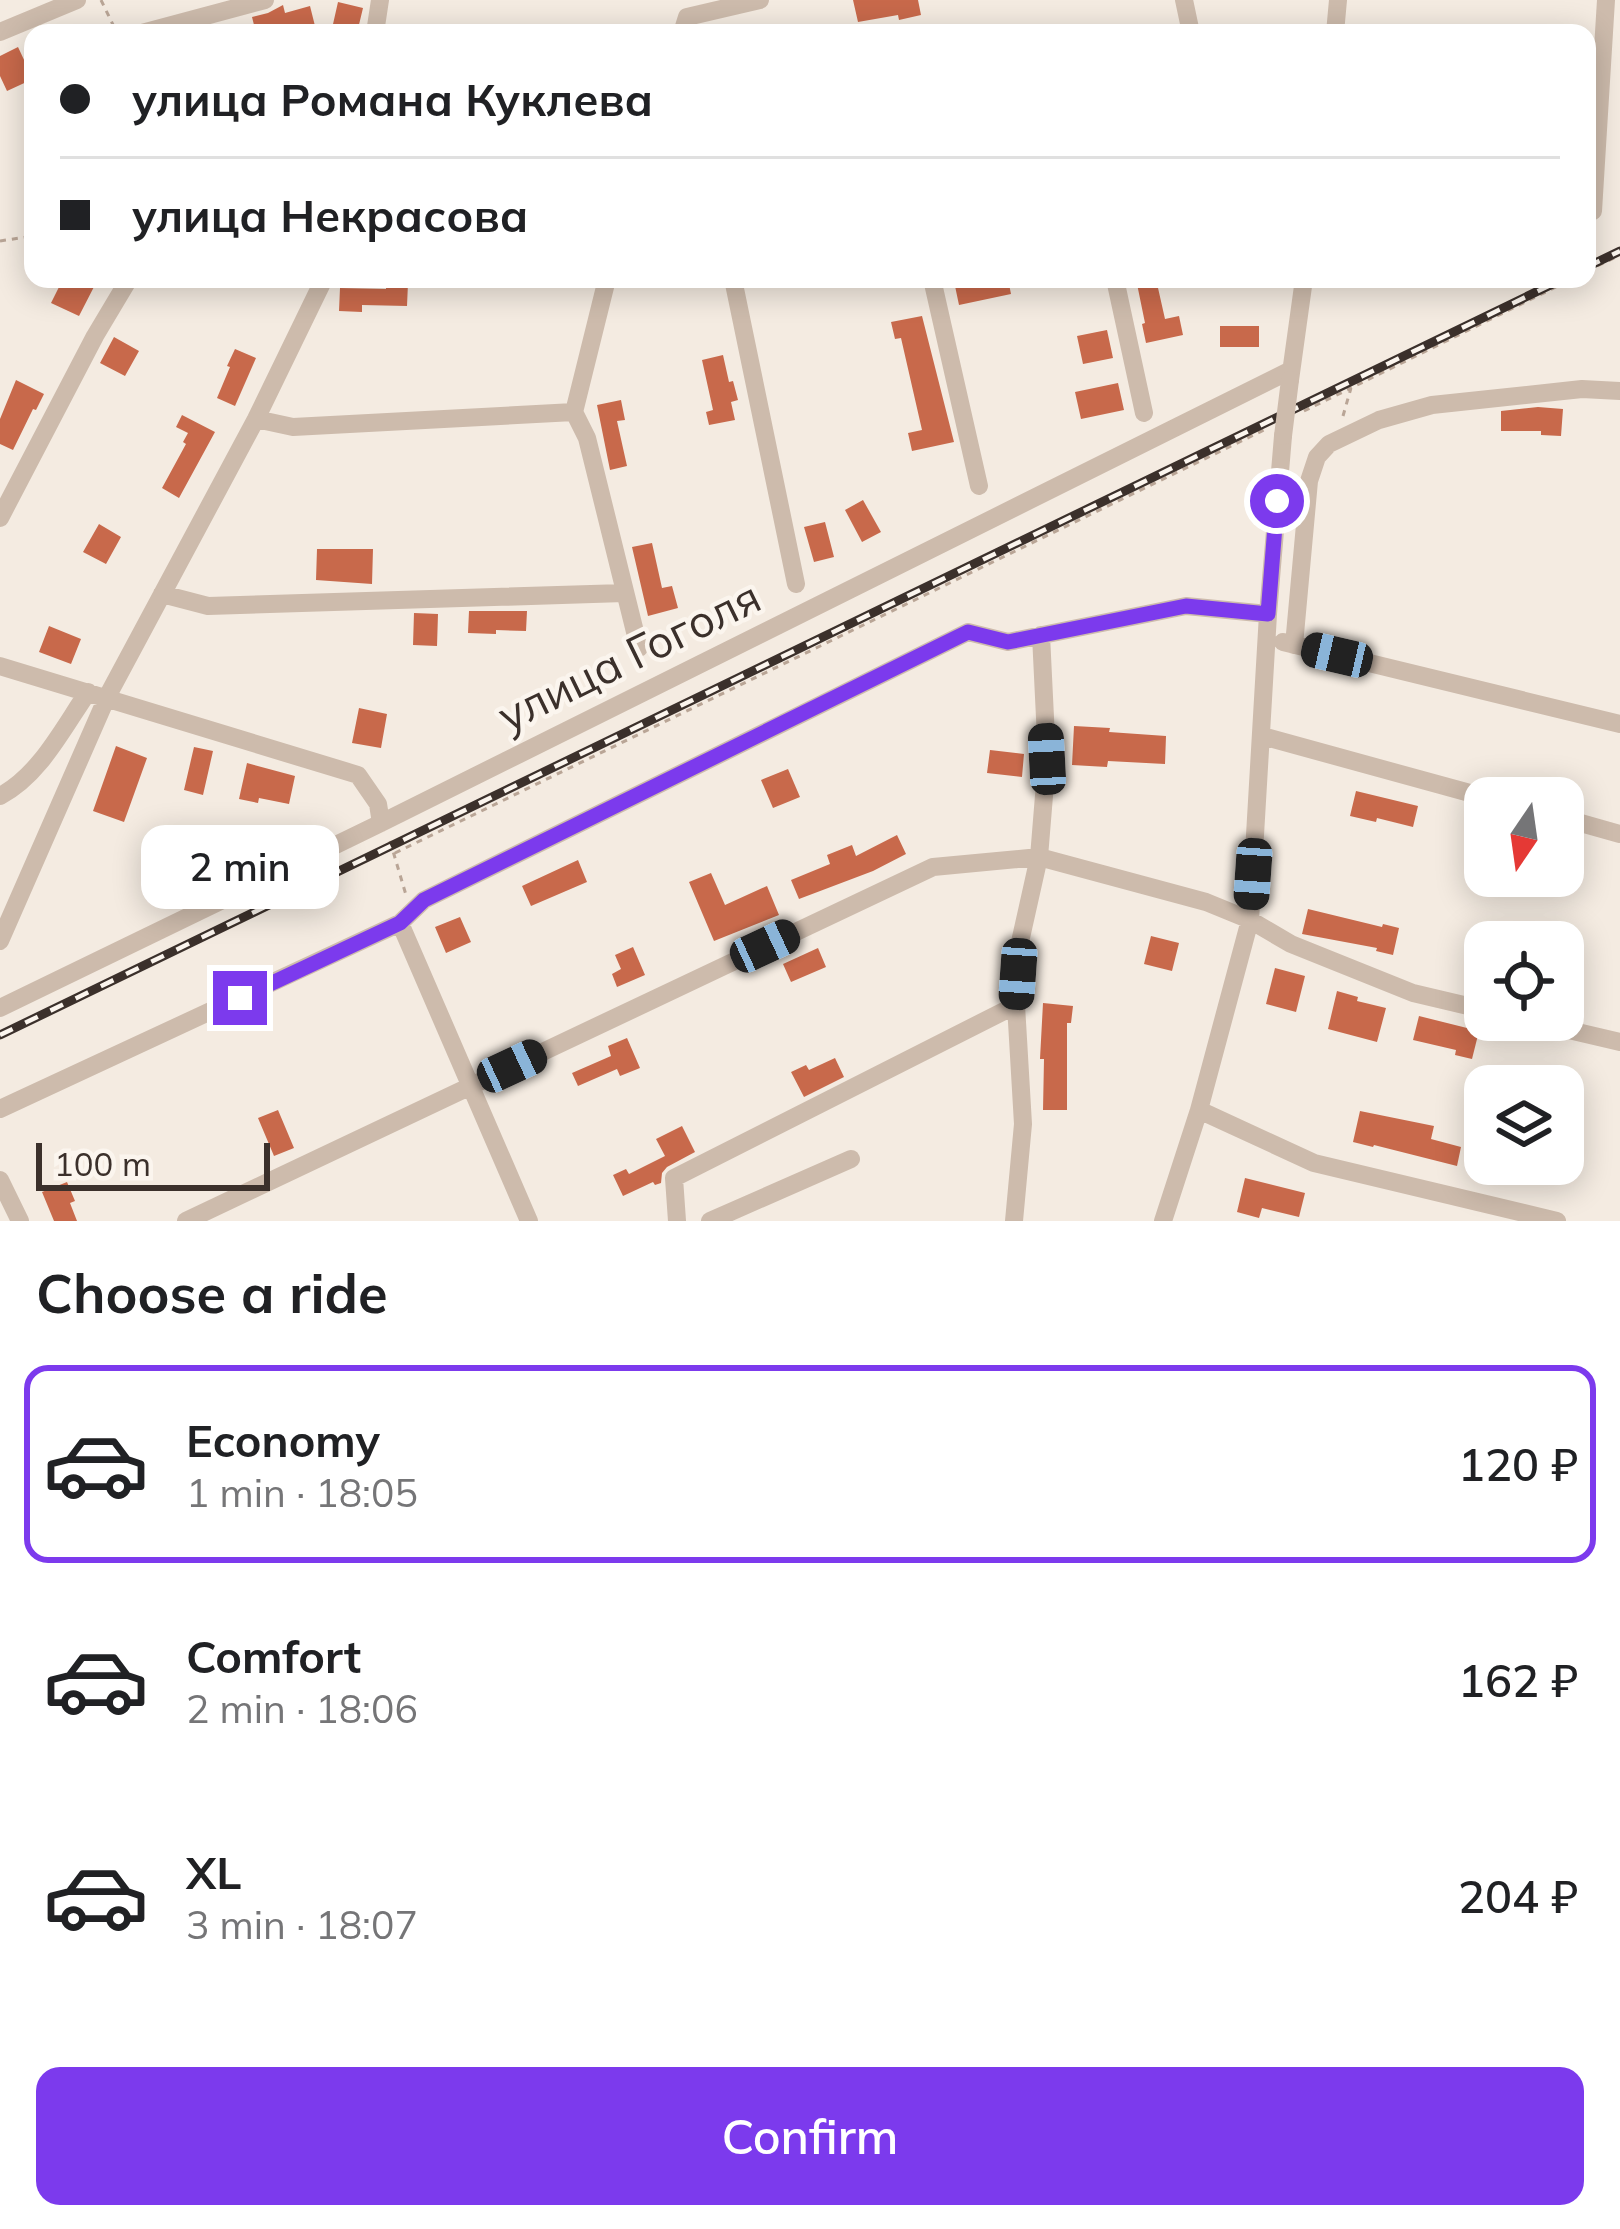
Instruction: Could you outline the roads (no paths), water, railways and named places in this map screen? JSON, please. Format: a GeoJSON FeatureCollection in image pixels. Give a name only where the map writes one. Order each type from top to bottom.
{"type":"FeatureCollection","features":[{"type":"Feature","properties":{"kind":"street"},"geometry":{"type":"LineString","coordinates":[[0,32],[77,0]]}},
{"type":"Feature","properties":{"kind":"street"},"geometry":{"type":"LineString","coordinates":[[176,24],[265,0]]}},
{"type":"Feature","properties":{"kind":"street"},"geometry":{"type":"LineString","coordinates":[[687,24],[760,0]]}},
{"type":"Feature","properties":{"kind":"street"},"geometry":{"type":"LineString","coordinates":[[1596,162],[1606,0]]}},
{"type":"Feature","properties":{"kind":"street"},"geometry":{"type":"LineString","coordinates":[[0,518],[124,288]]}},
{"type":"Feature","properties":{"kind":"street"},"geometry":{"type":"LineString","coordinates":[[0,796],[17,787],[98,694],[162,594],[256,419],[319,288]]}},
{"type":"Feature","properties":{"kind":"street"},"geometry":{"type":"LineString","coordinates":[[605,288],[574,412],[587,438],[639,648]]}},
{"type":"Feature","properties":{"kind":"street"},"geometry":{"type":"LineString","coordinates":[[735,288],[796,584]]}},
{"type":"Feature","properties":{"kind":"street"},"geometry":{"type":"LineString","coordinates":[[934,288],[979,486]]}},
{"type":"Feature","properties":{"kind":"street"},"geometry":{"type":"LineString","coordinates":[[1117,288],[1144,413]]}},
{"type":"Feature","properties":{"kind":"street"},"geometry":{"type":"LineString","coordinates":[[1163,1221],[1199,1110],[1250,920],[1278,428],[1303,288]]}},
{"type":"Feature","properties":{"kind":"street","name":"улица Гоголя"},"geometry":{"type":"LineString","coordinates":[[0,1008],[1290,375]]}},
{"type":"Feature","properties":{"kind":"street"},"geometry":{"type":"LineString","coordinates":[[1294,645],[1309,482],[1317,457],[1329,444],[1378,419],[1432,405],[1582,389],[1620,391]]}},
{"type":"Feature","properties":{"kind":"street"},"geometry":{"type":"LineString","coordinates":[[256,419],[293,428],[574,412]]}},
{"type":"Feature","properties":{"kind":"street"},"geometry":{"type":"LineString","coordinates":[[162,594],[208,606],[624,592]]}},
{"type":"Feature","properties":{"kind":"street"},"geometry":{"type":"LineString","coordinates":[[0,1109],[400,923],[424,900],[968,632],[1008,642],[1186,606],[1268,614]]}},
{"type":"Feature","properties":{"kind":"street"},"geometry":{"type":"LineString","coordinates":[[1014,1221],[1022,1124],[1016,1005],[1020,941],[1039,857],[1047,759],[1040,635]]}},
{"type":"Feature","properties":{"kind":"street"},"geometry":{"type":"LineString","coordinates":[[1267,638],[1620,724]]}},
{"type":"Feature","properties":{"kind":"street"},"geometry":{"type":"LineString","coordinates":[[0,666],[358,775],[378,804],[381,824]]}},
{"type":"Feature","properties":{"kind":"street"},"geometry":{"type":"LineString","coordinates":[[0,941],[98,694]]}},
{"type":"Feature","properties":{"kind":"street"},"geometry":{"type":"LineString","coordinates":[[1262,736],[1464,791]]}},
{"type":"Feature","properties":{"kind":"street"},"geometry":{"type":"LineString","coordinates":[[1584,824],[1620,834]]}},
{"type":"Feature","properties":{"kind":"street"},"geometry":{"type":"LineString","coordinates":[[186,1221],[933,867],[1039,857],[1206,902],[1291,944],[1413,993],[1464,1005]]}},
{"type":"Feature","properties":{"kind":"street"},"geometry":{"type":"LineString","coordinates":[[400,923],[530,1221]]}},
{"type":"Feature","properties":{"kind":"street"},"geometry":{"type":"LineString","coordinates":[[677,1221],[674,1178],[1016,1005]]}},
{"type":"Feature","properties":{"kind":"street"},"geometry":{"type":"LineString","coordinates":[[1584,1034],[1620,1042]]}},
{"type":"Feature","properties":{"kind":"street"},"geometry":{"type":"LineString","coordinates":[[1199,1110],[1314,1163],[1557,1221]]}},
{"type":"Feature","properties":{"kind":"street"},"geometry":{"type":"LineString","coordinates":[[710,1221],[851,1159]]}},
{"type":"Feature","properties":{"kind":"street"},"geometry":{"type":"LineString","coordinates":[[0,1180],[20,1221]]}},
{"type":"Feature","properties":{"kind":"railway"},"geometry":{"type":"LineString","coordinates":[[1596,263],[1620,251]]}},
{"type":"Feature","properties":{"kind":"railway"},"geometry":{"type":"LineString","coordinates":[[0,1035],[1544,288]]}}]}
